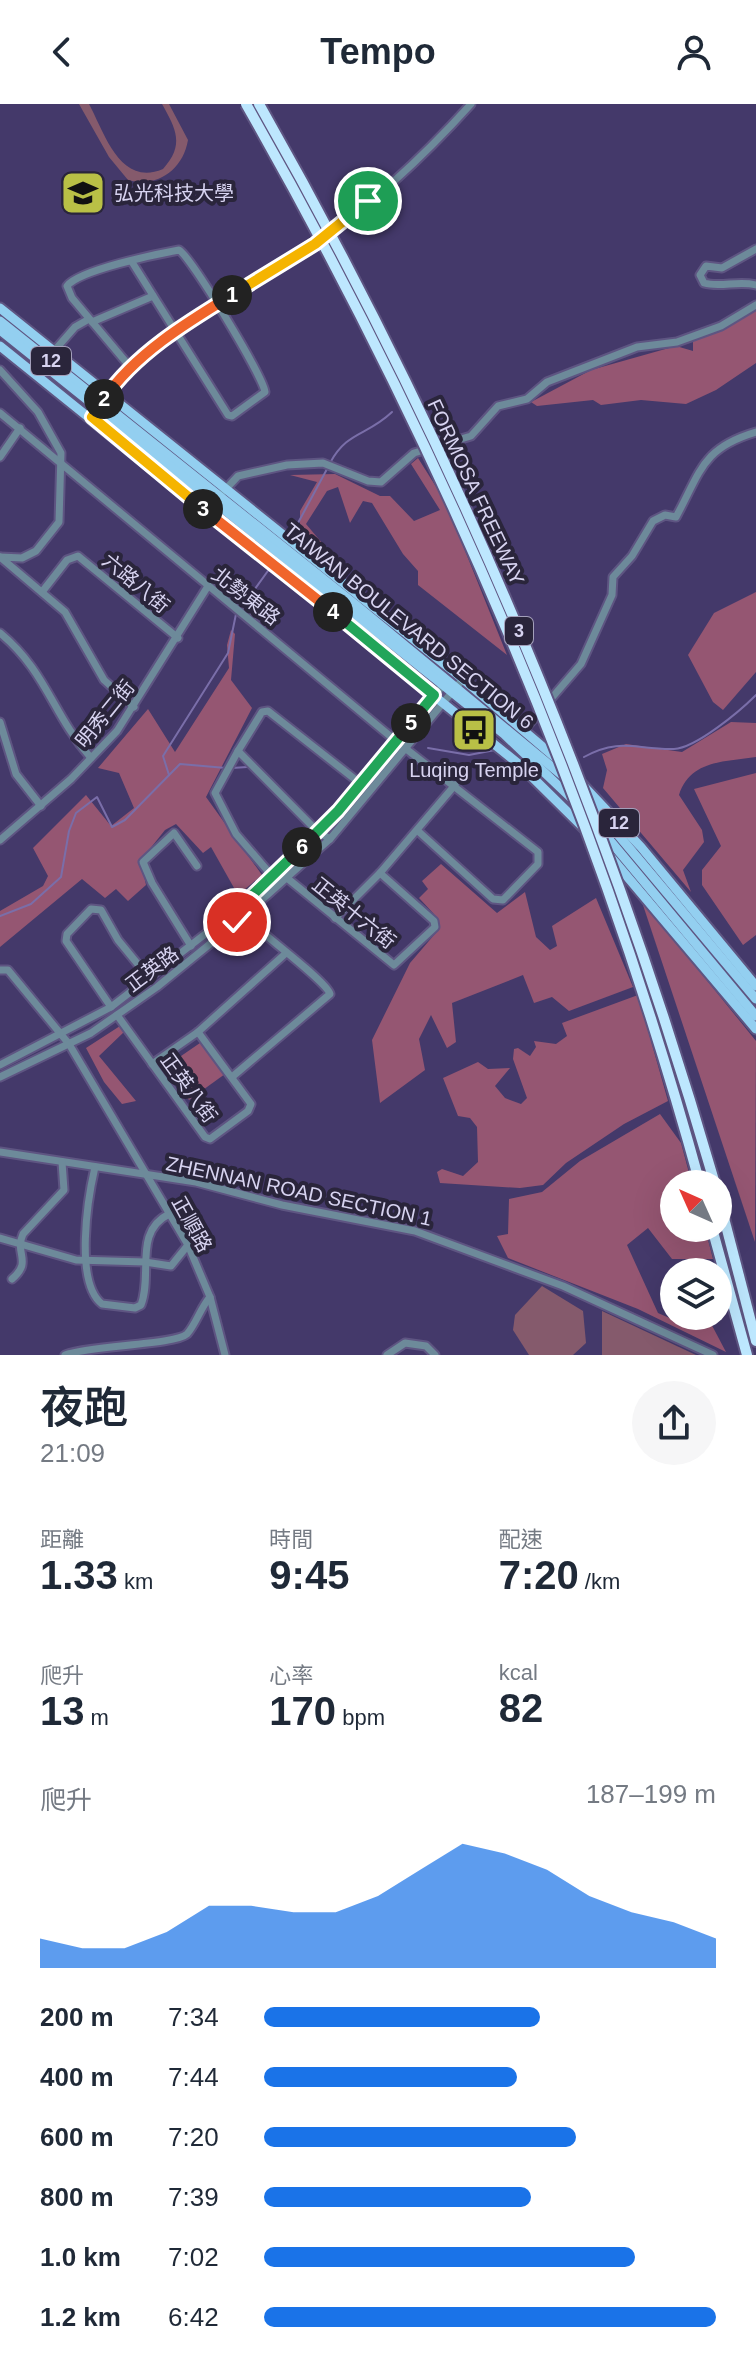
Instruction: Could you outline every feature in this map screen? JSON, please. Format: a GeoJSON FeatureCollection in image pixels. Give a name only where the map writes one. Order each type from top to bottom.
{"type":"FeatureCollection","features":[{"type":"Feature","properties":{"kind":"highway","name":"FORMOSA FREEWAY"},"geometry":{"type":"LineString","coordinates":[[246,104],[372,342],[476,557],[579,811],[642,988],[696,1170]]}},
{"type":"Feature","properties":{"kind":"highway","name":"FORMOSA FREEWAY"},"geometry":{"type":"LineString","coordinates":[[259,104],[433,439],[496,572],[605,844],[660,999],[711,1170]]}},
{"type":"Feature","properties":{"kind":"highway"},"geometry":{"type":"LineString","coordinates":[[716,1242],[747,1355]]}},
{"type":"Feature","properties":{"kind":"highway"},"geometry":{"type":"LineString","coordinates":[[730,1242],[756,1341]]}},
{"type":"Feature","properties":{"kind":"main road","name":"TAIWAN BOULEVARD SECTION 6"},"geometry":{"type":"LineString","coordinates":[[0,308],[54,351],[99,406]]}},
{"type":"Feature","properties":{"kind":"main road","name":"TAIWAN BOULEVARD SECTION 6"},"geometry":{"type":"LineString","coordinates":[[0,321],[434,695],[520,765],[598,842],[756,1029]]}},
{"type":"Feature","properties":{"kind":"main road","name":"TAIWAN BOULEVARD SECTION 6"},"geometry":{"type":"LineString","coordinates":[[0,330],[453,683],[524,730],[564,765],[641,847],[756,986]]}},
{"type":"Feature","properties":{"kind":"main road","name":"TAIWAN BOULEVARD SECTION 6"},"geometry":{"type":"LineString","coordinates":[[0,346],[99,406],[224,491],[563,776],[594,806],[756,999]]}},
{"type":"Feature","properties":{"kind":"main road","name":"TAIWAN BOULEVARD SECTION 6"},"geometry":{"type":"LineString","coordinates":[[453,683],[587,813],[756,1016]]}},
{"type":"Feature","properties":{"kind":"street"},"geometry":{"type":"LineString","coordinates":[[99,406],[131,368],[174,331],[343,223],[437,143],[471,104]]}},
{"type":"Feature","properties":{"kind":"street"},"geometry":{"type":"LineString","coordinates":[[756,249],[722,268],[706,266],[700,275],[704,283],[711,285],[742,282],[756,285]]}},
{"type":"Feature","properties":{"kind":"street"},"geometry":{"type":"LineString","coordinates":[[131,368],[67,286],[80,277],[162,253],[183,252],[264,384],[261,397],[228,415],[132,262]]}},
{"type":"Feature","properties":{"kind":"street"},"geometry":{"type":"LineString","coordinates":[[54,351],[75,327],[153,296]]}},
{"type":"Feature","properties":{"kind":"street"},"geometry":{"type":"LineString","coordinates":[[224,491],[238,476],[287,465],[329,465],[368,481],[381,482],[414,453],[471,436],[498,406],[527,399],[547,382],[637,347],[677,342],[721,326],[756,305]]}},
{"type":"Feature","properties":{"kind":"street"},"geometry":{"type":"LineString","coordinates":[[0,370],[38,412],[61,448],[59,522],[36,551],[22,558],[0,557]]}},
{"type":"Feature","properties":{"kind":"street","name":"北勢東路"},"geometry":{"type":"LineString","coordinates":[[0,413],[396,741],[538,852],[538,864],[503,900],[493,899],[418,831]]}},
{"type":"Feature","properties":{"kind":"street"},"geometry":{"type":"LineString","coordinates":[[0,457],[20,428]]}},
{"type":"Feature","properties":{"kind":"street"},"geometry":{"type":"LineString","coordinates":[[524,730],[581,664],[612,595],[613,577],[632,556],[648,527],[665,515],[676,517],[716,449],[727,441],[756,432]]}},
{"type":"Feature","properties":{"kind":"street","name":"六路八街"},"geometry":{"type":"LineString","coordinates":[[42,592],[67,560],[78,556],[178,638]]}},
{"type":"Feature","properties":{"kind":"street"},"geometry":{"type":"LineString","coordinates":[[0,557],[65,612],[104,680],[134,707]]}},
{"type":"Feature","properties":{"kind":"street","name":"明秀二街"},"geometry":{"type":"LineString","coordinates":[[0,840],[91,758],[134,707],[208,586]]}},
{"type":"Feature","properties":{"kind":"street"},"geometry":{"type":"LineString","coordinates":[[0,633],[30,660],[65,726],[91,758]]}},
{"type":"Feature","properties":{"kind":"street","name":"正英路"},"geometry":{"type":"LineString","coordinates":[[0,1077],[69,1044],[157,987],[241,913],[361,784],[434,695],[453,683]]}},
{"type":"Feature","properties":{"kind":"street","name":"正英路"},"geometry":{"type":"LineString","coordinates":[[0,1065],[61,1036],[111,1007],[287,878],[330,839],[408,748],[444,703],[453,683]]}},
{"type":"Feature","properties":{"kind":"street"},"geometry":{"type":"LineString","coordinates":[[287,878],[273,877],[236,834],[216,801],[217,784],[262,712],[268,711],[361,784]]}},
{"type":"Feature","properties":{"kind":"street"},"geometry":{"type":"LineString","coordinates":[[0,722],[16,774],[41,806]]}},
{"type":"Feature","properties":{"kind":"street"},"geometry":{"type":"LineString","coordinates":[[238,751],[318,832],[330,839]]}},
{"type":"Feature","properties":{"kind":"street"},"geometry":{"type":"LineString","coordinates":[[335,918],[418,831],[455,785]]}},
{"type":"Feature","properties":{"kind":"street"},"geometry":{"type":"LineString","coordinates":[[191,946],[143,862],[174,833],[197,866]]}},
{"type":"Feature","properties":{"kind":"street","name":"正英十六街"},"geometry":{"type":"LineString","coordinates":[[287,878],[394,965],[435,927],[434,921],[380,873]]}},
{"type":"Feature","properties":{"kind":"street"},"geometry":{"type":"LineString","coordinates":[[111,1007],[66,941],[67,934],[91,909],[101,910],[118,940],[157,987]]}},
{"type":"Feature","properties":{"kind":"street"},"geometry":{"type":"LineString","coordinates":[[232,1077],[330,994],[326,985],[285,954],[241,913]]}},
{"type":"Feature","properties":{"kind":"street"},"geometry":{"type":"LineString","coordinates":[[152,1064],[198,1032],[285,954]]}},
{"type":"Feature","properties":{"kind":"street","name":"正順路"},"geometry":{"type":"LineString","coordinates":[[0,970],[8,970],[69,1044],[188,1245],[210,1297],[225,1355]]}},
{"type":"Feature","properties":{"kind":"street","name":"正英八街"},"geometry":{"type":"LineString","coordinates":[[117,1015],[205,1137],[210,1139],[248,1111],[251,1104],[198,1032]]}},
{"type":"Feature","properties":{"kind":"street","name":"ZHENNAN ROAD SECTION 1"},"geometry":{"type":"LineString","coordinates":[[0,1152],[196,1182],[447,1241],[563,1286],[713,1355]]}},
{"type":"Feature","properties":{"kind":"street"},"geometry":{"type":"LineString","coordinates":[[19,1242],[62,1194],[62,1162]]}},
{"type":"Feature","properties":{"kind":"street"},"geometry":{"type":"LineString","coordinates":[[95,1167],[87,1199],[87,1261],[97,1300],[108,1306],[135,1308],[144,1298],[145,1262],[151,1229],[169,1214]]}},
{"type":"Feature","properties":{"kind":"street"},"geometry":{"type":"LineString","coordinates":[[0,1238],[87,1261],[145,1262],[171,1266],[188,1245]]}},
{"type":"Feature","properties":{"kind":"street"},"geometry":{"type":"LineString","coordinates":[[12,1279],[22,1271],[24,1258],[19,1242]]}},
{"type":"Feature","properties":{"kind":"street"},"geometry":{"type":"LineString","coordinates":[[65,1355],[97,1346],[174,1339],[187,1334],[210,1297]]}},
{"type":"Feature","properties":{"kind":"street"},"geometry":{"type":"LineString","coordinates":[[387,1355],[405,1343],[426,1346],[435,1355]]}},
{"type":"Feature","properties":{"kind":"shaded area"},"geometry":{"type":"Polygon","coordinates":[[[79,104],[89,104],[108,142],[125,164],[136,171],[148,173],[163,169],[174,152],[174,129],[162,104],[169,104],[188,140],[181,160],[158,179],[128,180],[109,157],[79,104]]]}},
{"type":"Feature","properties":{"kind":"shaded area"},"geometry":{"type":"Polygon","coordinates":[[[756,309],[756,363],[716,390],[686,404],[641,400],[601,405],[593,400],[537,406],[531,402],[591,370],[676,346],[693,351],[693,339],[756,309]]]}},
{"type":"Feature","properties":{"kind":"shaded area"},"geometry":{"type":"Polygon","coordinates":[[[418,458],[445,501],[507,655],[418,585],[418,571],[403,554],[372,503],[363,501],[350,523],[338,487],[327,491],[306,524],[333,556],[332,563],[300,536],[300,511],[317,482],[290,475],[335,474],[380,496],[390,496],[414,521],[440,510],[411,464],[418,458]]]}},
{"type":"Feature","properties":{"kind":"shaded area"},"geometry":{"type":"Polygon","coordinates":[[[756,592],[756,672],[723,710],[713,702],[688,655],[714,613],[756,592]]]}},
{"type":"Feature","properties":{"kind":"shaded area"},"geometry":{"type":"Polygon","coordinates":[[[231,630],[235,634],[231,680],[252,708],[206,797],[262,875],[238,895],[211,847],[203,853],[176,824],[165,830],[141,860],[146,885],[128,901],[116,889],[105,898],[82,879],[0,947],[0,911],[43,886],[48,876],[33,848],[86,795],[111,826],[134,808],[119,773],[98,768],[148,709],[175,752],[229,668],[227,645],[231,630]]]}},
{"type":"Feature","properties":{"kind":"shaded area"},"geometry":{"type":"Polygon","coordinates":[[[731,722],[756,723],[756,757],[720,762],[700,769],[691,775],[679,795],[702,830],[704,842],[683,870],[691,892],[603,788],[607,770],[602,754],[626,744],[682,752],[731,722]]]}},
{"type":"Feature","properties":{"kind":"shaded area"},"geometry":{"type":"Polygon","coordinates":[[[756,773],[756,935],[743,945],[702,885],[702,870],[721,846],[694,789],[756,773]]]}},
{"type":"Feature","properties":{"kind":"shaded area"},"geometry":{"type":"Polygon","coordinates":[[[441,864],[497,913],[525,892],[536,937],[550,950],[557,946],[552,926],[596,898],[633,987],[569,1011],[552,997],[534,1003],[523,975],[452,1003],[456,1042],[447,1048],[431,1015],[419,1039],[425,1070],[380,1103],[372,1040],[410,963],[440,928],[433,913],[419,898],[428,889],[422,881],[441,864]]]}},
{"type":"Feature","properties":{"kind":"shaded area"},"geometry":{"type":"Polygon","coordinates":[[[641,899],[756,1041],[755,1242],[641,899]]]}},
{"type":"Feature","properties":{"kind":"shaded area"},"geometry":{"type":"Polygon","coordinates":[[[638,995],[668,1101],[624,1124],[566,1163],[543,1185],[520,1188],[440,1183],[437,1172],[442,1169],[463,1176],[478,1162],[477,1127],[470,1118],[458,1116],[443,1078],[478,1062],[488,1069],[510,1068],[495,1086],[505,1098],[521,1104],[527,1098],[513,1059],[514,1049],[518,1048],[530,1056],[536,1047],[534,1041],[556,1044],[567,1036],[562,1023],[638,995]]]}},
{"type":"Feature","properties":{"kind":"shaded area"},"geometry":{"type":"Polygon","coordinates":[[[120,1026],[124,1032],[99,1056],[136,1101],[122,1104],[104,1082],[86,1048],[120,1026]]]}},
{"type":"Feature","properties":{"kind":"shaded area"},"geometry":{"type":"Polygon","coordinates":[[[200,1043],[225,1074],[189,1100],[165,1067],[200,1043]]]}},
{"type":"Feature","properties":{"kind":"shaded area"},"geometry":{"type":"Polygon","coordinates":[[[660,1114],[681,1143],[688,1170],[660,1170],[660,1242],[709,1242],[713,1258],[671,1258],[648,1228],[627,1245],[660,1320],[508,1258],[497,1236],[508,1234],[509,1199],[542,1192],[580,1161],[660,1114]]]}},
{"type":"Feature","properties":{"kind":"shaded area"},"geometry":{"type":"Polygon","coordinates":[[[542,1286],[583,1311],[586,1343],[573,1355],[529,1355],[513,1330],[515,1315],[542,1286]]]}},
{"type":"Feature","properties":{"kind":"shaded area"},"geometry":{"type":"Polygon","coordinates":[[[602,1311],[696,1355],[602,1355],[602,1311]]]}},
{"type":"Feature","properties":{"kind":"shaded area"},"geometry":{"type":"Polygon","coordinates":[[[681,1330],[714,1330],[726,1352],[681,1330]]]}},
{"type":"Feature","properties":{"kind":"waterway"},"geometry":{"type":"LineString","coordinates":[[330,463],[350,439],[392,412]]}},
{"type":"Feature","properties":{"kind":"waterway"},"geometry":{"type":"LineString","coordinates":[[291,536],[327,469]]}},
{"type":"Feature","properties":{"kind":"waterway"},"geometry":{"type":"LineString","coordinates":[[242,607],[270,568]]}},
{"type":"Feature","properties":{"kind":"waterway"},"geometry":{"type":"LineString","coordinates":[[169,775],[163,756],[228,653],[236,614]]}},
{"type":"Feature","properties":{"kind":"waterway"},"geometry":{"type":"LineString","coordinates":[[584,757],[608,747],[683,747],[717,728],[756,695]]}},
{"type":"Feature","properties":{"kind":"waterway"},"geometry":{"type":"LineString","coordinates":[[428,748],[469,755],[495,750]]}},
{"type":"Feature","properties":{"kind":"waterway"},"geometry":{"type":"LineString","coordinates":[[0,916],[31,904],[61,877],[69,831],[76,813],[97,797],[112,827],[125,820],[180,764],[226,768]]}},
{"type":"Feature","properties":{"kind":"waterway"},"geometry":{"type":"LineString","coordinates":[[232,768],[247,767]]}},
{"type":"Feature","properties":{"kind":"place","name":"弘光科技大學"},"geometry":{"type":"Point","coordinates":[83,193]}},
{"type":"Feature","properties":{"kind":"place","name":"Luqing Temple"},"geometry":{"type":"Point","coordinates":[474,730]}},
{"type":"Feature","properties":{"kind":"route"},"geometry":{"type":"LineString","coordinates":[[237,922],[243,917],[238,909],[338,811],[434,695],[92,417],[107,394],[131,368],[174,331],[315,244],[368,201]]}}]}
